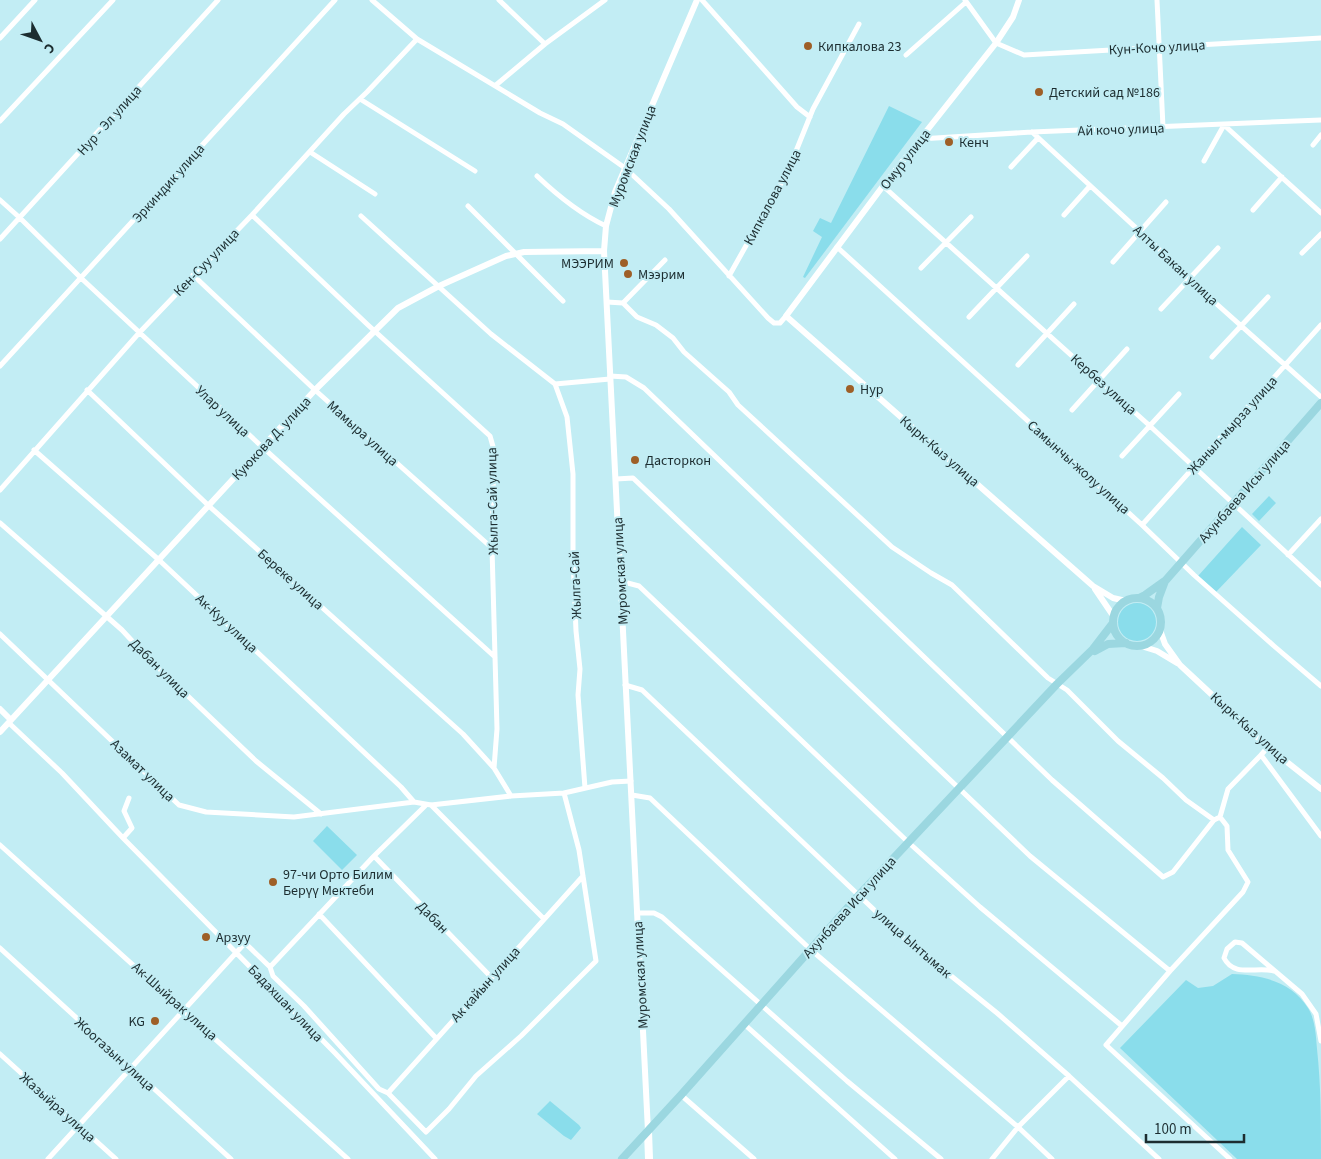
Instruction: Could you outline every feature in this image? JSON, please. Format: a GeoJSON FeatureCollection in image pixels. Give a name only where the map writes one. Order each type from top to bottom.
{"type":"FeatureCollection","features":[{"type":"Feature","properties":{"kind":"main road","name":"Ахунбаева Исы улица"},"geometry":{"type":"LineString","coordinates":[[1139,598],[1166,580],[1182,563],[1321,403]]}},
{"type":"Feature","properties":{"kind":"main road","name":"Ахунбаева Исы улица"},"geometry":{"type":"LineString","coordinates":[[1157,608],[1166,580]]}},
{"type":"Feature","properties":{"kind":"main road"},"geometry":{"type":"LineString","coordinates":[[1139,598],[1149,601],[1157,608],[1161,619],[1160,630],[1151,642],[1141,646],[1126,643],[1118,636],[1114,620],[1118,608],[1126,601],[1139,598]]}},
{"type":"Feature","properties":{"kind":"main road","name":"Ахунбаева Исы улица"},"geometry":{"type":"LineString","coordinates":[[1082,661],[1099,642],[1114,620]]}},
{"type":"Feature","properties":{"kind":"main road","name":"Ахунбаева Исы улица"},"geometry":{"type":"LineString","coordinates":[[622,1159],[859,895],[1058,684],[1095,650],[1108,644],[1126,643]]}},
{"type":"Feature","properties":{"kind":"main road","name":"Муромская улица"},"geometry":{"type":"LineString","coordinates":[[648,1131],[649,1159]]}},
{"type":"Feature","properties":{"kind":"street"},"geometry":{"type":"LineString","coordinates":[[0,38],[35,0]]}},
{"type":"Feature","properties":{"kind":"street"},"geometry":{"type":"LineString","coordinates":[[0,121],[113,0]]}},
{"type":"Feature","properties":{"kind":"street","name":"Нур - Эл улица"},"geometry":{"type":"LineString","coordinates":[[0,239],[218,0]]}},
{"type":"Feature","properties":{"kind":"street","name":"Эркиндик улица"},"geometry":{"type":"LineString","coordinates":[[0,366],[335,0]]}},
{"type":"Feature","properties":{"kind":"street"},"geometry":{"type":"LineString","coordinates":[[372,0],[417,39],[563,124],[625,168],[670,209],[768,318],[774,323],[780,324],[786,316]]}},
{"type":"Feature","properties":{"kind":"street"},"geometry":{"type":"LineString","coordinates":[[500,0],[545,44]]}},
{"type":"Feature","properties":{"kind":"street"},"geometry":{"type":"LineString","coordinates":[[496,85],[545,44],[605,0]]}},
{"type":"Feature","properties":{"kind":"street","name":"Муромская улица"},"geometry":{"type":"LineString","coordinates":[[648,1131],[604,251],[606,226],[615,192],[697,0]]}},
{"type":"Feature","properties":{"kind":"street"},"geometry":{"type":"LineString","coordinates":[[702,0],[797,107],[810,117]]}},
{"type":"Feature","properties":{"kind":"street","name":"Омур улица"},"geometry":{"type":"LineString","coordinates":[[786,316],[883,186],[996,43],[1013,17],[1019,0]]}},
{"type":"Feature","properties":{"kind":"street"},"geometry":{"type":"LineString","coordinates":[[1157,0],[1163,127]]}},
{"type":"Feature","properties":{"kind":"street"},"geometry":{"type":"LineString","coordinates":[[906,55],[966,1],[996,43]]}},
{"type":"Feature","properties":{"kind":"street","name":"Кипкалова улица"},"geometry":{"type":"LineString","coordinates":[[729,276],[788,171],[824,87],[859,24]]}},
{"type":"Feature","properties":{"kind":"street","name":"Кун-Кочо улица"},"geometry":{"type":"LineString","coordinates":[[996,43],[1024,55],[1321,38]]}},
{"type":"Feature","properties":{"kind":"street","name":"Кен-Суу улица"},"geometry":{"type":"LineString","coordinates":[[0,490],[139,333],[252,215],[344,114],[417,39]]}},
{"type":"Feature","properties":{"kind":"street"},"geometry":{"type":"LineString","coordinates":[[360,99],[475,171]]}},
{"type":"Feature","properties":{"kind":"street","name":"Ай кочо улица"},"geometry":{"type":"LineString","coordinates":[[920,139],[1032,132],[1321,120]]}},
{"type":"Feature","properties":{"kind":"street"},"geometry":{"type":"LineString","coordinates":[[1204,161],[1224,125],[1321,212]]}},
{"type":"Feature","properties":{"kind":"street","name":"Алты Бакан улица"},"geometry":{"type":"LineString","coordinates":[[1032,132],[1240,325],[1321,397]]}},
{"type":"Feature","properties":{"kind":"street"},"geometry":{"type":"LineString","coordinates":[[1313,145],[1321,135]]}},
{"type":"Feature","properties":{"kind":"street"},"geometry":{"type":"LineString","coordinates":[[1012,167],[1038,138]]}},
{"type":"Feature","properties":{"kind":"street"},"geometry":{"type":"LineString","coordinates":[[310,152],[375,194]]}},
{"type":"Feature","properties":{"kind":"street"},"geometry":{"type":"LineString","coordinates":[[537,176],[588,218],[606,226]]}},
{"type":"Feature","properties":{"kind":"street"},"geometry":{"type":"LineString","coordinates":[[1253,210],[1282,177]]}},
{"type":"Feature","properties":{"kind":"street","name":"Кербез улица"},"geometry":{"type":"LineString","coordinates":[[883,186],[1048,333],[1321,585]]}},
{"type":"Feature","properties":{"kind":"street"},"geometry":{"type":"LineString","coordinates":[[1064,215],[1090,186]]}},
{"type":"Feature","properties":{"kind":"street","name":"Улар улица"},"geometry":{"type":"LineString","coordinates":[[0,200],[263,448],[495,658]]}},
{"type":"Feature","properties":{"kind":"street"},"geometry":{"type":"LineString","coordinates":[[1113,262],[1166,202]]}},
{"type":"Feature","properties":{"kind":"street"},"geometry":{"type":"LineString","coordinates":[[468,206],[563,301]]}},
{"type":"Feature","properties":{"kind":"street","name":"Жылга-Сай улица"},"geometry":{"type":"LineString","coordinates":[[252,215],[374,331],[490,436],[494,450],[492,548],[497,729],[494,768]]}},
{"type":"Feature","properties":{"kind":"street"},"geometry":{"type":"LineString","coordinates":[[360,216],[491,334],[555,384],[626,377],[644,388],[1052,780],[1163,877],[1173,872],[1214,820],[1220,816],[1228,789],[1268,747]]}},
{"type":"Feature","properties":{"kind":"street"},"geometry":{"type":"LineString","coordinates":[[921,268],[971,217]]}},
{"type":"Feature","properties":{"kind":"street"},"geometry":{"type":"LineString","coordinates":[[1302,253],[1321,234]]}},
{"type":"Feature","properties":{"kind":"street","name":"Самынчы-жолу улица"},"geometry":{"type":"LineString","coordinates":[[837,247],[1182,563],[1321,686]]}},
{"type":"Feature","properties":{"kind":"street"},"geometry":{"type":"LineString","coordinates":[[1161,309],[1218,248]]}},
{"type":"Feature","properties":{"kind":"street","name":"Куюкова Д. улица"},"geometry":{"type":"LineString","coordinates":[[0,732],[315,390],[398,308],[439,286],[506,256],[524,252],[604,251]]}},
{"type":"Feature","properties":{"kind":"street"},"geometry":{"type":"LineString","coordinates":[[969,317],[1027,256]]}},
{"type":"Feature","properties":{"kind":"street"},"geometry":{"type":"LineString","coordinates":[[623,303],[665,260]]}},
{"type":"Feature","properties":{"kind":"street","name":"Мамыра улица"},"geometry":{"type":"LineString","coordinates":[[193,275],[315,390],[492,548]]}},
{"type":"Feature","properties":{"kind":"street"},"geometry":{"type":"LineString","coordinates":[[1212,357],[1268,297]]}},
{"type":"Feature","properties":{"kind":"street"},"geometry":{"type":"LineString","coordinates":[[607,302],[623,303],[637,317],[656,325],[673,338],[684,352],[729,392],[738,405],[892,547],[952,585],[1048,678],[1068,690],[1118,741],[1163,778],[1186,800],[1214,820]]}},
{"type":"Feature","properties":{"kind":"street"},"geometry":{"type":"LineString","coordinates":[[1018,365],[1074,304]]}},
{"type":"Feature","properties":{"kind":"street","name":"Кырк-Кыз улица"},"geometry":{"type":"LineString","coordinates":[[786,316],[1093,586],[1113,598],[1126,601]]}},
{"type":"Feature","properties":{"kind":"street","name":"Жаныл-мырза улица"},"geometry":{"type":"LineString","coordinates":[[1142,525],[1321,325]]}},
{"type":"Feature","properties":{"kind":"street"},"geometry":{"type":"LineString","coordinates":[[1072,410],[1127,349]]}},
{"type":"Feature","properties":{"kind":"street","name":"Жылга-Сай"},"geometry":{"type":"LineString","coordinates":[[555,384],[567,417],[573,474],[573,559],[576,631],[580,669],[578,695],[585,788]]}},
{"type":"Feature","properties":{"kind":"street","name":"Береке улица"},"geometry":{"type":"LineString","coordinates":[[87,390],[209,506],[463,734],[494,768]]}},
{"type":"Feature","properties":{"kind":"street"},"geometry":{"type":"LineString","coordinates":[[1122,456],[1179,394]]}},
{"type":"Feature","properties":{"kind":"street","name":"Ак-Куу улица"},"geometry":{"type":"LineString","coordinates":[[34,450],[159,560],[402,787],[414,802]]}},
{"type":"Feature","properties":{"kind":"street"},"geometry":{"type":"LineString","coordinates":[[616,479],[632,478],[1030,856],[1170,971]]}},
{"type":"Feature","properties":{"kind":"street"},"geometry":{"type":"LineString","coordinates":[[1288,555],[1321,520]]}},
{"type":"Feature","properties":{"kind":"street","name":"Дабан улица"},"geometry":{"type":"LineString","coordinates":[[0,523],[107,617],[256,761],[321,814]]}},
{"type":"Feature","properties":{"kind":"street"},"geometry":{"type":"LineString","coordinates":[[620,581],[639,586],[908,842],[980,907],[1122,1026]]}},
{"type":"Feature","properties":{"kind":"street","name":"Кырк-Кыз улица"},"geometry":{"type":"LineString","coordinates":[[1093,586],[1114,620]]}},
{"type":"Feature","properties":{"kind":"street","name":"Кырк-Кыз улица"},"geometry":{"type":"LineString","coordinates":[[1160,630],[1168,649],[1180,665],[1268,747],[1321,789]]}},
{"type":"Feature","properties":{"kind":"street","name":"Азамат улица"},"geometry":{"type":"LineString","coordinates":[[0,634],[179,805],[206,812],[294,817],[414,802]]}},
{"type":"Feature","properties":{"kind":"street","name":"Кырк-Кыз улица"},"geometry":{"type":"LineString","coordinates":[[1141,646],[1157,651],[1180,665]]}},
{"type":"Feature","properties":{"kind":"street","name":"улица Ынтымак"},"geometry":{"type":"LineString","coordinates":[[625,685],[642,690],[906,940],[916,945],[924,954],[997,1013],[1159,1159]]}},
{"type":"Feature","properties":{"kind":"street"},"geometry":{"type":"LineString","coordinates":[[0,709],[10,721]]}},
{"type":"Feature","properties":{"kind":"street","name":"Бадахшан улица"},"geometry":{"type":"LineString","coordinates":[[10,721],[125,837],[435,1159]]}},
{"type":"Feature","properties":{"kind":"street"},"geometry":{"type":"LineString","coordinates":[[1261,755],[1321,836]]}},
{"type":"Feature","properties":{"kind":"street"},"geometry":{"type":"LineString","coordinates":[[494,768],[512,796]]}},
{"type":"Feature","properties":{"kind":"street"},"geometry":{"type":"LineString","coordinates":[[414,802],[429,805],[512,796],[564,793],[612,782],[631,781]]}},
{"type":"Feature","properties":{"kind":"street"},"geometry":{"type":"LineString","coordinates":[[48,1159],[245,943],[270,966],[273,976],[304,1006],[379,1089],[388,1093],[426,1132],[449,1109],[476,1076],[521,1036],[596,961],[579,850],[564,793]]}},
{"type":"Feature","properties":{"kind":"street"},"geometry":{"type":"LineString","coordinates":[[632,795],[650,798],[810,950],[1018,1127],[1052,1159]]}},
{"type":"Feature","properties":{"kind":"street"},"geometry":{"type":"LineString","coordinates":[[125,837],[132,828],[124,811],[130,798]]}},
{"type":"Feature","properties":{"kind":"street"},"geometry":{"type":"LineString","coordinates":[[270,966],[374,856],[429,805]]}},
{"type":"Feature","properties":{"kind":"street"},"geometry":{"type":"LineString","coordinates":[[429,805],[543,918]]}},
{"type":"Feature","properties":{"kind":"street"},"geometry":{"type":"LineString","coordinates":[[1220,816],[1227,826],[1228,850],[1248,882],[1243,892],[1170,971],[1106,1045],[1230,1159]]}},
{"type":"Feature","properties":{"kind":"street","name":"Ак-Шыйрак улица"},"geometry":{"type":"LineString","coordinates":[[0,845],[184,1009],[348,1159]]}},
{"type":"Feature","properties":{"kind":"street","name":"Дабан"},"geometry":{"type":"LineString","coordinates":[[374,856],[491,977]]}},
{"type":"Feature","properties":{"kind":"street","name":"Ак кайын улица"},"geometry":{"type":"LineString","coordinates":[[388,1093],[582,876]]}},
{"type":"Feature","properties":{"kind":"street"},"geometry":{"type":"LineString","coordinates":[[637,913],[654,913],[662,917],[847,1081],[942,1159]]}},
{"type":"Feature","properties":{"kind":"street"},"geometry":{"type":"LineString","coordinates":[[319,914],[436,1038]]}},
{"type":"Feature","properties":{"kind":"street"},"geometry":{"type":"LineString","coordinates":[[1274,972],[1256,969],[1244,971],[1234,968],[1224,958],[1227,949],[1235,942],[1242,943],[1302,994],[1316,1014],[1321,1041]]}},
{"type":"Feature","properties":{"kind":"street","name":"Жоогазын улица"},"geometry":{"type":"LineString","coordinates":[[0,948],[230,1159]]}},
{"type":"Feature","properties":{"kind":"street"},"geometry":{"type":"LineString","coordinates":[[744,1024],[895,1159]]}},
{"type":"Feature","properties":{"kind":"street","name":"Жазыйра улица"},"geometry":{"type":"LineString","coordinates":[[0,1054],[116,1159]]}},
{"type":"Feature","properties":{"kind":"street"},"geometry":{"type":"LineString","coordinates":[[992,1159],[1018,1127],[1069,1076]]}},
{"type":"Feature","properties":{"kind":"street"},"geometry":{"type":"LineString","coordinates":[[681,1095],[754,1159]]}},
{"type":"Feature","properties":{"kind":"shaded area"},"geometry":{"type":"Polygon","coordinates":[[[889,106],[922,122],[805,278],[803,277],[822,237],[813,231],[820,218],[831,223],[889,106]]]}},
{"type":"Feature","properties":{"kind":"shaded area"},"geometry":{"type":"Polygon","coordinates":[[[1269,496],[1276,503],[1259,521],[1252,514],[1269,496]]]}},
{"type":"Feature","properties":{"kind":"shaded area"},"geometry":{"type":"Polygon","coordinates":[[[1242,527],[1261,545],[1216,592],[1198,576],[1242,527]]]}},
{"type":"Feature","properties":{"kind":"shaded area"},"geometry":{"type":"Polygon","coordinates":[[[1137,603],[1151,608],[1156,622],[1151,636],[1137,641],[1123,636],[1118,622],[1123,608],[1137,603]]]}},
{"type":"Feature","properties":{"kind":"shaded area"},"geometry":{"type":"Polygon","coordinates":[[[327,826],[357,855],[342,870],[313,841],[327,826]]]}},
{"type":"Feature","properties":{"kind":"shaded area"},"geometry":{"type":"Polygon","coordinates":[[[1232,974],[1254,976],[1274,981],[1293,991],[1310,1012],[1316,1033],[1321,1117],[1321,1159],[1237,1159],[1120,1048],[1186,980],[1198,988],[1213,986],[1232,974]]]}},
{"type":"Feature","properties":{"kind":"shaded area"},"geometry":{"type":"Polygon","coordinates":[[[550,1101],[581,1128],[571,1140],[537,1114],[550,1101]]]}},
{"type":"Feature","properties":{"kind":"place","name":"Кипкалова 23"},"geometry":{"type":"Point","coordinates":[808,46]}},
{"type":"Feature","properties":{"kind":"place","name":"Детский сад №186"},"geometry":{"type":"Point","coordinates":[1039,92]}},
{"type":"Feature","properties":{"kind":"place","name":"Кенч"},"geometry":{"type":"Point","coordinates":[949,142]}},
{"type":"Feature","properties":{"kind":"place","name":"МЭЭРИМ"},"geometry":{"type":"Point","coordinates":[624,263]}},
{"type":"Feature","properties":{"kind":"place","name":"Мээрим"},"geometry":{"type":"Point","coordinates":[628,274]}},
{"type":"Feature","properties":{"kind":"place","name":"Нур"},"geometry":{"type":"Point","coordinates":[850,389]}},
{"type":"Feature","properties":{"kind":"place","name":"Дасторкон"},"geometry":{"type":"Point","coordinates":[635,460]}},
{"type":"Feature","properties":{"kind":"place","name":"97-чи Орто Билим Берүү Мектеби"},"geometry":{"type":"Point","coordinates":[273,882]}},
{"type":"Feature","properties":{"kind":"place","name":"Арзуу"},"geometry":{"type":"Point","coordinates":[206,937]}},
{"type":"Feature","properties":{"kind":"place","name":"KG"},"geometry":{"type":"Point","coordinates":[155,1021]}}]}
